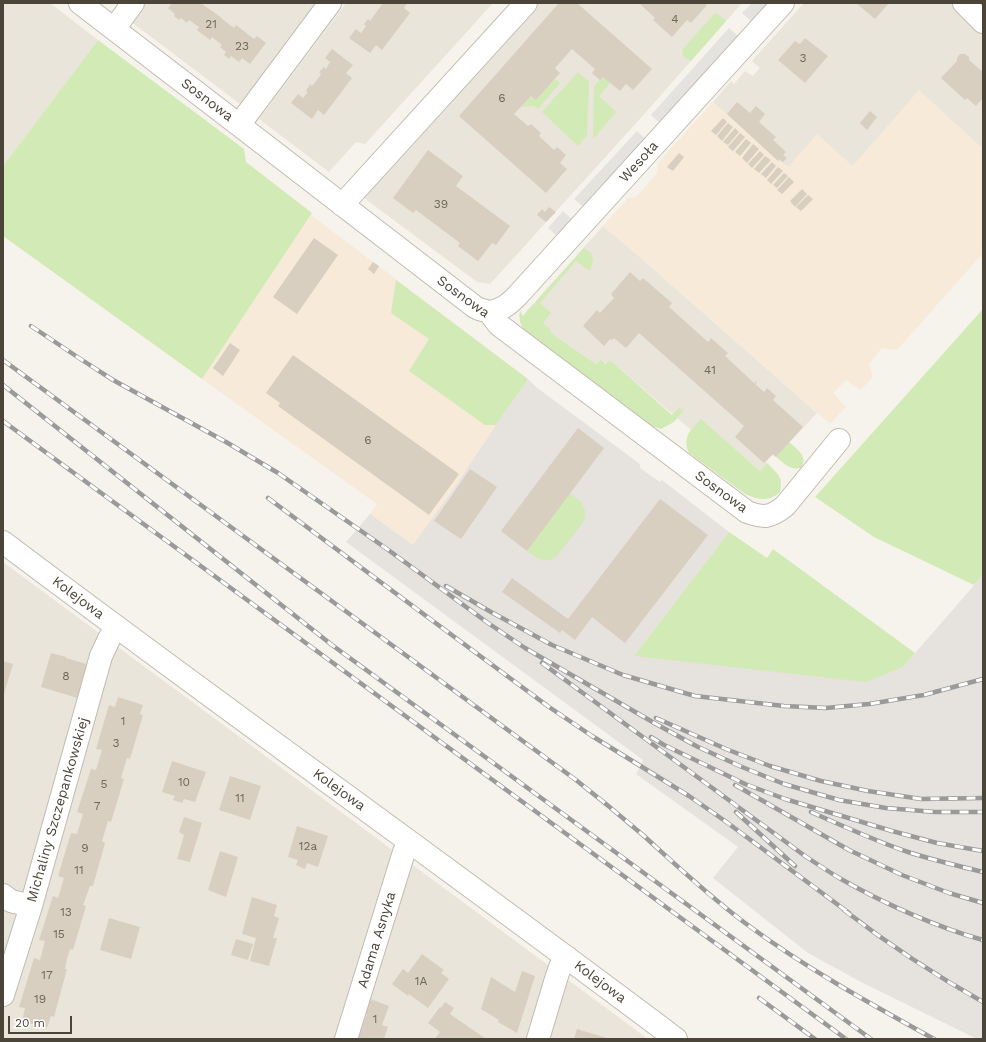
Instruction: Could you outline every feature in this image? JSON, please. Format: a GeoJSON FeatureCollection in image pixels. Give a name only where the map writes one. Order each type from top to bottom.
{"type":"FeatureCollection","features":[{"type":"Feature","properties":{"kind":"street","name":"Sosnowa"},"geometry":{"type":"LineString","coordinates":[[80,3],[475,307],[489,312],[499,325],[747,512],[758,516],[768,516],[785,506],[839,440]]}},
{"type":"Feature","properties":{"kind":"street"},"geometry":{"type":"LineString","coordinates":[[114,29],[133,3]]}},
{"type":"Feature","properties":{"kind":"street"},"geometry":{"type":"LineString","coordinates":[[239,125],[330,3]]}},
{"type":"Feature","properties":{"kind":"street"},"geometry":{"type":"LineString","coordinates":[[342,205],[526,3]]}},
{"type":"Feature","properties":{"kind":"street","name":"Wesoła"},"geometry":{"type":"LineString","coordinates":[[489,312],[499,310],[509,304],[517,296],[783,3]]}},
{"type":"Feature","properties":{"kind":"street"},"geometry":{"type":"LineString","coordinates":[[964,3],[983,22]]}},
{"type":"Feature","properties":{"kind":"street","name":"Kolejowa"},"geometry":{"type":"LineString","coordinates":[[3,542],[117,628],[567,957],[676,1039]]}},
{"type":"Feature","properties":{"kind":"street","name":"Michaliny Szczepankowskiej"},"geometry":{"type":"LineString","coordinates":[[3,996],[31,906],[101,656],[110,637],[117,628]]}},
{"type":"Feature","properties":{"kind":"street","name":"Adama Asnyka"},"geometry":{"type":"LineString","coordinates":[[346,1039],[404,852],[410,842]]}},
{"type":"Feature","properties":{"kind":"street"},"geometry":{"type":"LineString","coordinates":[[3,895],[11,900],[31,906]]}},
{"type":"Feature","properties":{"kind":"street"},"geometry":{"type":"LineString","coordinates":[[538,1039],[560,967],[567,957]]}},
{"type":"Feature","properties":{"kind":"shaded area"},"geometry":{"type":"Polygon","coordinates":[[[3,3],[50,3],[98,40],[3,166],[3,3]]]}},
{"type":"Feature","properties":{"kind":"shaded area"},"geometry":{"type":"Polygon","coordinates":[[[144,3],[316,3],[240,104],[130,21],[144,3]]]}},
{"type":"Feature","properties":{"kind":"shaded area"},"geometry":{"type":"Polygon","coordinates":[[[346,3],[493,3],[365,144],[356,142],[329,172],[259,119],[346,3]]]}},
{"type":"Feature","properties":{"kind":"shaded area"},"geometry":{"type":"Polygon","coordinates":[[[538,3],[742,3],[639,120],[490,284],[477,282],[364,198],[538,3]]]}},
{"type":"Feature","properties":{"kind":"shaded area"},"geometry":{"type":"Polygon","coordinates":[[[752,3],[771,3],[753,23],[742,13],[752,3]]]}},
{"type":"Feature","properties":{"kind":"shaded area"},"geometry":{"type":"Polygon","coordinates":[[[804,3],[952,3],[983,32],[983,149],[919,91],[853,166],[789,167],[778,161],[713,102],[731,81],[734,84],[745,71],[753,76],[760,68],[752,61],[804,3]]]}},
{"type":"Feature","properties":{"kind":"shaded area"},"geometry":{"type":"Polygon","coordinates":[[[729,28],[740,38],[662,125],[651,115],[729,28]]]}},
{"type":"Feature","properties":{"kind":"shaded area"},"geometry":{"type":"Polygon","coordinates":[[[919,90],[983,149],[983,253],[897,350],[882,348],[869,364],[873,377],[860,390],[846,380],[833,393],[846,407],[830,424],[603,226],[628,198],[636,197],[646,186],[657,173],[658,163],[713,102],[778,161],[788,167],[817,134],[853,166],[919,90]]]}},
{"type":"Feature","properties":{"kind":"shaded area"},"geometry":{"type":"Polygon","coordinates":[[[637,131],[648,141],[586,209],[574,199],[637,131]]]}},
{"type":"Feature","properties":{"kind":"shaded area"},"geometry":{"type":"Polygon","coordinates":[[[563,211],[574,221],[559,238],[548,228],[563,211]]]}},
{"type":"Feature","properties":{"kind":"shaded area"},"geometry":{"type":"Polygon","coordinates":[[[311,215],[528,379],[413,546],[370,514],[377,504],[202,379],[311,215]]]}},
{"type":"Feature","properties":{"kind":"shaded area"},"geometry":{"type":"Polygon","coordinates":[[[603,226],[817,413],[776,457],[772,455],[760,471],[701,420],[691,430],[610,360],[607,364],[601,359],[596,364],[525,313],[603,226]]]}},
{"type":"Feature","properties":{"kind":"shaded area"},"geometry":{"type":"Polygon","coordinates":[[[528,379],[536,387],[640,464],[640,468],[660,482],[662,480],[729,532],[634,656],[903,667],[983,575],[983,1039],[977,1039],[861,982],[808,953],[713,878],[738,847],[636,774],[643,760],[346,542],[370,514],[413,545],[452,491],[528,379]]]}},
{"type":"Feature","properties":{"kind":"shaded area"},"geometry":{"type":"Polygon","coordinates":[[[3,562],[648,1039],[3,1039],[3,562]]]}},
{"type":"Feature","properties":{"kind":"green space"},"geometry":{"type":"Polygon","coordinates":[[[714,14],[718,14],[726,21],[691,61],[684,57],[682,50],[714,14]]]}},
{"type":"Feature","properties":{"kind":"green space"},"geometry":{"type":"Polygon","coordinates":[[[98,40],[244,149],[246,162],[312,213],[202,379],[3,236],[3,166],[98,40]]]}},
{"type":"Feature","properties":{"kind":"green space"},"geometry":{"type":"Polygon","coordinates":[[[578,72],[589,82],[587,135],[578,146],[542,112],[578,72]]]}},
{"type":"Feature","properties":{"kind":"green space"},"geometry":{"type":"Polygon","coordinates":[[[603,77],[610,83],[599,96],[616,112],[593,139],[594,86],[603,77]]]}},
{"type":"Feature","properties":{"kind":"green space"},"geometry":{"type":"Polygon","coordinates":[[[555,79],[560,83],[538,109],[534,106],[521,107],[531,96],[536,100],[555,79]]]}},
{"type":"Feature","properties":{"kind":"green space"},"geometry":{"type":"Polygon","coordinates":[[[584,248],[592,254],[593,261],[590,270],[576,261],[540,303],[551,313],[543,323],[550,329],[551,333],[596,364],[601,359],[606,364],[610,360],[672,415],[679,408],[682,409],[683,411],[674,422],[661,429],[652,426],[527,334],[522,326],[519,317],[520,310],[523,316],[584,248]]]}},
{"type":"Feature","properties":{"kind":"green space"},"geometry":{"type":"Polygon","coordinates":[[[396,280],[528,379],[496,425],[485,425],[409,371],[429,339],[391,313],[396,280]]]}},
{"type":"Feature","properties":{"kind":"green space"},"geometry":{"type":"Polygon","coordinates":[[[983,309],[983,575],[974,585],[874,537],[815,497],[983,309]]]}},
{"type":"Feature","properties":{"kind":"green space"},"geometry":{"type":"Polygon","coordinates":[[[701,419],[760,471],[767,463],[779,476],[781,483],[780,492],[768,499],[759,499],[745,494],[689,453],[686,443],[688,434],[701,419]]]}},
{"type":"Feature","properties":{"kind":"green space"},"geometry":{"type":"Polygon","coordinates":[[[789,442],[803,457],[804,460],[801,468],[790,467],[776,457],[789,442]]]}},
{"type":"Feature","properties":{"kind":"green space"},"geometry":{"type":"Polygon","coordinates":[[[570,493],[582,503],[585,511],[585,517],[582,524],[556,557],[548,560],[537,558],[527,551],[570,493]]]}},
{"type":"Feature","properties":{"kind":"green space"},"geometry":{"type":"Polygon","coordinates":[[[729,532],[767,558],[773,549],[915,653],[903,667],[866,682],[634,656],[729,532]]]}},
{"type":"Feature","properties":{"kind":"building"},"geometry":{"type":"Polygon","coordinates":[[[169,3],[202,3],[234,28],[236,25],[254,39],[257,36],[266,43],[250,64],[242,58],[239,62],[231,56],[229,59],[224,55],[226,52],[220,47],[222,45],[212,37],[210,40],[197,30],[199,27],[189,20],[187,23],[181,18],[179,20],[174,16],[175,14],[168,8],[171,5],[169,3]]]}},
{"type":"Feature","properties":{"kind":"building"},"geometry":{"type":"Polygon","coordinates":[[[383,3],[407,3],[404,8],[410,13],[382,50],[376,45],[370,53],[349,38],[356,29],[361,33],[366,26],[364,24],[368,19],[370,21],[383,3]]]}},
{"type":"Feature","properties":{"kind":"building"},"geometry":{"type":"Polygon","coordinates":[[[559,3],[577,3],[652,69],[633,90],[626,84],[620,91],[603,77],[600,80],[592,73],[595,69],[572,49],[555,68],[560,73],[536,100],[531,96],[514,114],[528,126],[531,124],[541,133],[539,136],[554,150],[557,147],[566,155],[560,163],[567,169],[546,193],[459,116],[559,3]]]}},
{"type":"Feature","properties":{"kind":"building"},"geometry":{"type":"Polygon","coordinates":[[[639,3],[705,3],[707,5],[691,23],[687,20],[672,37],[653,20],[655,18],[639,3]]]}},
{"type":"Feature","properties":{"kind":"building"},"geometry":{"type":"Polygon","coordinates":[[[856,3],[889,3],[875,19],[856,3]]]}},
{"type":"Feature","properties":{"kind":"building"},"geometry":{"type":"Polygon","coordinates":[[[805,38],[828,56],[805,83],[778,60],[795,41],[800,44],[805,38]]]}},
{"type":"Feature","properties":{"kind":"building"},"geometry":{"type":"Polygon","coordinates":[[[332,49],[353,65],[346,73],[352,78],[324,115],[318,110],[312,119],[291,103],[298,94],[303,98],[308,92],[306,91],[310,84],[312,86],[321,74],[319,72],[324,67],[326,69],[330,62],[325,58],[332,49]]]}},
{"type":"Feature","properties":{"kind":"building"},"geometry":{"type":"Polygon","coordinates":[[[960,54],[965,54],[969,57],[969,60],[983,72],[983,98],[976,106],[967,98],[965,100],[941,78],[957,61],[960,54]]]}},
{"type":"Feature","properties":{"kind":"building"},"geometry":{"type":"Polygon","coordinates":[[[737,102],[750,113],[756,106],[765,114],[759,122],[776,137],[773,140],[786,152],[783,155],[787,158],[783,162],[779,159],[778,161],[727,114],[737,102]]]}},
{"type":"Feature","properties":{"kind":"building"},"geometry":{"type":"Polygon","coordinates":[[[870,111],[877,117],[867,130],[860,123],[870,111]]]}},
{"type":"Feature","properties":{"kind":"building"},"geometry":{"type":"Polygon","coordinates":[[[723,118],[727,122],[716,135],[711,131],[723,118]]]}},
{"type":"Feature","properties":{"kind":"building"},"geometry":{"type":"Polygon","coordinates":[[[728,123],[733,127],[722,141],[717,136],[728,123]]]}},
{"type":"Feature","properties":{"kind":"building"},"geometry":{"type":"Polygon","coordinates":[[[735,128],[739,132],[728,145],[723,142],[735,128]]]}},
{"type":"Feature","properties":{"kind":"building"},"geometry":{"type":"Polygon","coordinates":[[[740,133],[745,137],[733,151],[728,147],[740,133]]]}},
{"type":"Feature","properties":{"kind":"building"},"geometry":{"type":"Polygon","coordinates":[[[746,139],[751,143],[740,156],[735,152],[746,139]]]}},
{"type":"Feature","properties":{"kind":"building"},"geometry":{"type":"Polygon","coordinates":[[[753,144],[759,149],[747,163],[742,158],[753,144]]]}},
{"type":"Feature","properties":{"kind":"building"},"geometry":{"type":"Polygon","coordinates":[[[428,150],[463,176],[456,186],[510,226],[496,245],[492,243],[478,261],[458,246],[460,243],[416,210],[413,213],[393,198],[428,150]]]}},
{"type":"Feature","properties":{"kind":"building"},"geometry":{"type":"Polygon","coordinates":[[[760,151],[764,155],[752,168],[748,164],[760,151]]]}},
{"type":"Feature","properties":{"kind":"building"},"geometry":{"type":"Polygon","coordinates":[[[679,153],[684,157],[673,171],[667,167],[679,153]]]}},
{"type":"Feature","properties":{"kind":"building"},"geometry":{"type":"Polygon","coordinates":[[[765,156],[771,160],[759,173],[754,169],[765,156]]]}},
{"type":"Feature","properties":{"kind":"building"},"geometry":{"type":"Polygon","coordinates":[[[772,162],[776,166],[766,178],[761,174],[772,162]]]}},
{"type":"Feature","properties":{"kind":"building"},"geometry":{"type":"Polygon","coordinates":[[[778,167],[783,171],[771,184],[767,180],[778,167]]]}},
{"type":"Feature","properties":{"kind":"building"},"geometry":{"type":"Polygon","coordinates":[[[784,173],[788,176],[777,188],[773,185],[784,173]]]}},
{"type":"Feature","properties":{"kind":"building"},"geometry":{"type":"Polygon","coordinates":[[[789,177],[794,182],[782,194],[777,190],[789,177]]]}},
{"type":"Feature","properties":{"kind":"building"},"geometry":{"type":"Polygon","coordinates":[[[802,189],[807,194],[795,207],[790,201],[802,189]]]}},
{"type":"Feature","properties":{"kind":"building"},"geometry":{"type":"Polygon","coordinates":[[[808,195],[813,199],[801,211],[796,207],[808,195]]]}},
{"type":"Feature","properties":{"kind":"building"},"geometry":{"type":"Polygon","coordinates":[[[549,207],[556,212],[546,222],[537,215],[542,209],[545,212],[549,207]]]}},
{"type":"Feature","properties":{"kind":"building"},"geometry":{"type":"Polygon","coordinates":[[[314,238],[338,255],[297,314],[273,297],[314,238]]]}},
{"type":"Feature","properties":{"kind":"building"},"geometry":{"type":"Polygon","coordinates":[[[373,262],[379,266],[374,274],[368,269],[373,262]]]}},
{"type":"Feature","properties":{"kind":"building"},"geometry":{"type":"Polygon","coordinates":[[[630,272],[640,281],[643,278],[672,303],[669,307],[708,342],[711,338],[728,353],[725,356],[754,383],[756,381],[757,382],[755,384],[764,392],[767,388],[776,396],[773,400],[803,427],[776,457],[773,454],[764,463],[735,437],[744,426],[639,333],[626,348],[614,338],[612,340],[610,339],[604,346],[583,326],[597,310],[600,313],[614,298],[611,294],[630,272]]]}},
{"type":"Feature","properties":{"kind":"building"},"geometry":{"type":"Polygon","coordinates":[[[230,343],[240,350],[223,376],[213,368],[230,343]]]}},
{"type":"Feature","properties":{"kind":"building"},"geometry":{"type":"Polygon","coordinates":[[[293,355],[459,474],[429,515],[278,406],[280,403],[266,393],[293,355]]]}},
{"type":"Feature","properties":{"kind":"building"},"geometry":{"type":"Polygon","coordinates":[[[578,428],[604,448],[527,551],[501,531],[578,428]]]}},
{"type":"Feature","properties":{"kind":"building"},"geometry":{"type":"Polygon","coordinates":[[[470,469],[497,487],[461,539],[434,521],[470,469]]]}},
{"type":"Feature","properties":{"kind":"building"},"geometry":{"type":"Polygon","coordinates":[[[660,499],[708,535],[625,643],[592,617],[575,640],[562,630],[560,633],[502,592],[512,578],[568,619],[660,499]]]}},
{"type":"Feature","properties":{"kind":"building"},"geometry":{"type":"Polygon","coordinates":[[[51,653],[90,665],[81,699],[41,687],[51,653]]]}},
{"type":"Feature","properties":{"kind":"building"},"geometry":{"type":"Polygon","coordinates":[[[3,661],[13,664],[3,697],[3,661]]]}},
{"type":"Feature","properties":{"kind":"building"},"geometry":{"type":"Polygon","coordinates":[[[118,697],[143,705],[140,714],[143,715],[130,759],[127,758],[121,778],[124,779],[111,822],[108,821],[102,841],[105,843],[93,886],[90,886],[83,905],[86,906],[73,950],[70,949],[67,959],[65,969],[67,969],[54,1017],[51,1016],[47,1028],[22,1021],[25,1008],[19,1007],[34,958],[40,960],[45,941],[39,940],[53,896],[58,898],[64,878],[58,876],[71,833],[77,834],[83,814],[77,812],[91,769],[96,770],[102,750],[96,749],[109,705],[115,707],[118,697]]]}},
{"type":"Feature","properties":{"kind":"building"},"geometry":{"type":"Polygon","coordinates":[[[172,761],[206,772],[195,802],[184,799],[182,803],[173,800],[175,796],[162,792],[172,761]]]}},
{"type":"Feature","properties":{"kind":"building"},"geometry":{"type":"Polygon","coordinates":[[[230,776],[261,786],[250,820],[219,810],[230,776]]]}},
{"type":"Feature","properties":{"kind":"building"},"geometry":{"type":"Polygon","coordinates":[[[184,817],[202,823],[190,862],[177,859],[184,835],[179,832],[184,817]]]}},
{"type":"Feature","properties":{"kind":"building"},"geometry":{"type":"Polygon","coordinates":[[[297,826],[328,836],[318,867],[307,863],[305,869],[296,865],[298,860],[288,857],[297,826]]]}},
{"type":"Feature","properties":{"kind":"building"},"geometry":{"type":"Polygon","coordinates":[[[220,851],[238,857],[226,897],[208,890],[220,851]]]}},
{"type":"Feature","properties":{"kind":"building"},"geometry":{"type":"Polygon","coordinates":[[[252,897],[277,905],[274,916],[279,918],[273,938],[277,938],[269,966],[250,961],[256,938],[242,934],[252,897]]]}},
{"type":"Feature","properties":{"kind":"building"},"geometry":{"type":"Polygon","coordinates":[[[109,918],[140,927],[131,959],[100,950],[109,918]]]}},
{"type":"Feature","properties":{"kind":"building"},"geometry":{"type":"Polygon","coordinates":[[[236,939],[253,944],[248,960],[231,955],[236,939]]]}},
{"type":"Feature","properties":{"kind":"building"},"geometry":{"type":"Polygon","coordinates":[[[422,954],[444,970],[441,973],[449,979],[428,1008],[392,984],[403,969],[408,973],[422,954]]]}},
{"type":"Feature","properties":{"kind":"building"},"geometry":{"type":"Polygon","coordinates":[[[522,971],[535,976],[517,1033],[498,1022],[499,1020],[481,1009],[491,977],[515,992],[522,971]]]}},
{"type":"Feature","properties":{"kind":"building"},"geometry":{"type":"Polygon","coordinates":[[[365,997],[389,1006],[382,1025],[388,1027],[384,1039],[358,1039],[367,1014],[360,1012],[365,997]]]}},
{"type":"Feature","properties":{"kind":"building"},"geometry":{"type":"Polygon","coordinates":[[[445,1002],[454,1008],[450,1014],[486,1039],[435,1039],[440,1032],[428,1023],[445,1002]]]}},
{"type":"Feature","properties":{"kind":"building"},"geometry":{"type":"Polygon","coordinates":[[[577,1029],[610,1039],[574,1039],[577,1029]]]}},
{"type":"Feature","properties":{"kind":"railway"},"geometry":{"type":"LineString","coordinates":[[31,326],[113,380],[226,442],[278,473],[525,648],[698,747],[784,784],[839,800],[886,808],[935,812],[983,812]]}},
{"type":"Feature","properties":{"kind":"railway"},"geometry":{"type":"LineString","coordinates":[[3,360],[576,780],[644,836],[706,892],[745,923],[814,970],[934,1039]]}},
{"type":"Feature","properties":{"kind":"railway"},"geometry":{"type":"LineString","coordinates":[[3,385],[332,645],[871,1039]]}},
{"type":"Feature","properties":{"kind":"railway"},"geometry":{"type":"LineString","coordinates":[[3,421],[846,1039]]}},
{"type":"Feature","properties":{"kind":"railway"},"geometry":{"type":"LineString","coordinates":[[268,498],[549,707],[592,736],[689,796],[849,913]]}},
{"type":"Feature","properties":{"kind":"railway"},"geometry":{"type":"LineString","coordinates":[[446,586],[552,645],[623,675],[695,696],[784,706],[826,708],[869,704],[924,695],[983,679]]}},
{"type":"Feature","properties":{"kind":"railway"},"geometry":{"type":"LineString","coordinates":[[542,663],[805,856],[828,871],[857,888],[910,914],[965,935],[983,940]]}},
{"type":"Feature","properties":{"kind":"railway"},"geometry":{"type":"LineString","coordinates":[[656,718],[726,749],[770,766],[821,781],[868,791],[921,799],[983,798]]}},
{"type":"Feature","properties":{"kind":"railway"},"geometry":{"type":"LineString","coordinates":[[651,737],[664,745],[745,784],[785,799],[937,843],[983,851]]}},
{"type":"Feature","properties":{"kind":"railway"},"geometry":{"type":"LineString","coordinates":[[735,785],[849,850],[902,875],[949,893],[983,903]]}},
{"type":"Feature","properties":{"kind":"railway"},"geometry":{"type":"LineString","coordinates":[[736,812],[795,866]]}},
{"type":"Feature","properties":{"kind":"railway"},"geometry":{"type":"LineString","coordinates":[[811,812],[896,848],[983,872]]}},
{"type":"Feature","properties":{"kind":"railway"},"geometry":{"type":"LineString","coordinates":[[844,910],[912,959],[983,1002]]}},
{"type":"Feature","properties":{"kind":"railway"},"geometry":{"type":"LineString","coordinates":[[759,998],[815,1039]]}}]}
